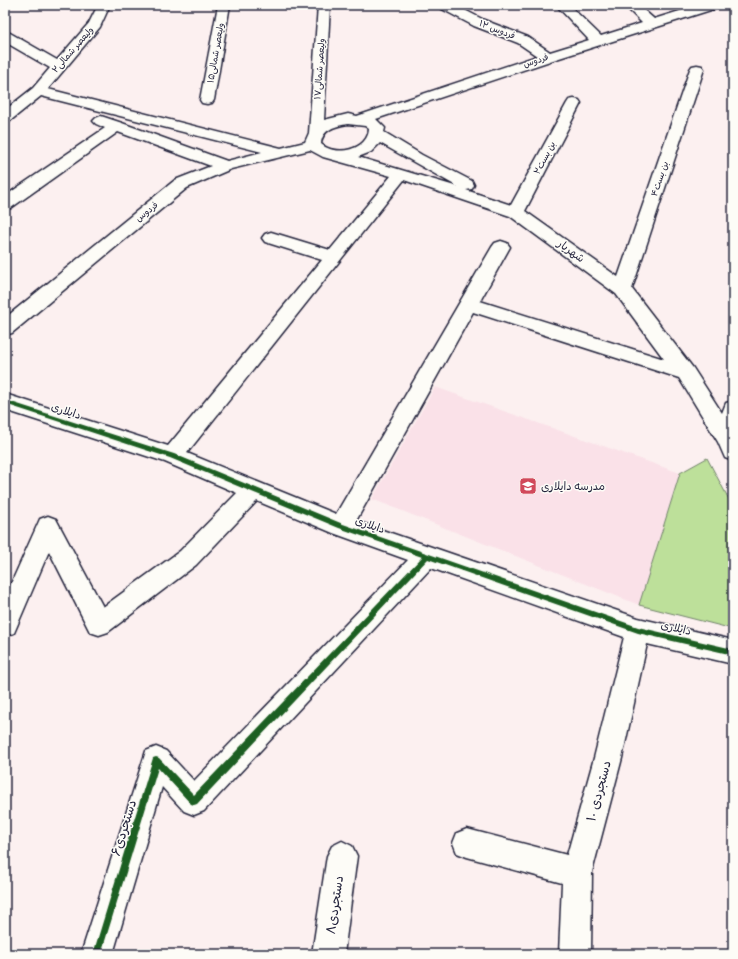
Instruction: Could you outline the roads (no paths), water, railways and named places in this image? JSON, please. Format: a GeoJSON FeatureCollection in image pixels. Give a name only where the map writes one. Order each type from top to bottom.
{"type":"FeatureCollection","features":[{"type":"Feature","properties":{"kind":"street","name":"ولیعصر شمالی۲"},"geometry":{"type":"LineString","coordinates":[[5,118],[32,96],[58,67],[95,24],[104,5]]}},
{"type":"Feature","properties":{"kind":"street","name":"ولیعصر شمالی۱۵"},"geometry":{"type":"LineString","coordinates":[[207,100],[224,5]]}},
{"type":"Feature","properties":{"kind":"street","name":"ولیعصر شمالی۱۷"},"geometry":{"type":"LineString","coordinates":[[315,139],[324,5]]}},
{"type":"Feature","properties":{"kind":"street","name":"فردوس ۱۲"},"geometry":{"type":"LineString","coordinates":[[445,5],[479,23],[523,40],[548,57]]}},
{"type":"Feature","properties":{"kind":"street"},"geometry":{"type":"LineString","coordinates":[[562,5],[598,41]]}},
{"type":"Feature","properties":{"kind":"street"},"geometry":{"type":"LineString","coordinates":[[630,5],[651,24]]}},
{"type":"Feature","properties":{"kind":"street","name":"فردوس"},"geometry":{"type":"LineString","coordinates":[[5,328],[181,184],[226,166],[281,153],[315,139],[322,127],[339,121],[359,120],[548,57],[712,5]]}},
{"type":"Feature","properties":{"kind":"street"},"geometry":{"type":"LineString","coordinates":[[5,36],[58,67]]}},
{"type":"Feature","properties":{"kind":"street","name":"بن بست۴"},"geometry":{"type":"LineString","coordinates":[[623,290],[698,69]]}},
{"type":"Feature","properties":{"kind":"street"},"geometry":{"type":"LineString","coordinates":[[32,96],[226,166]]}},
{"type":"Feature","properties":{"kind":"street"},"geometry":{"type":"LineString","coordinates":[[32,96],[281,153]]}},
{"type":"Feature","properties":{"kind":"street"},"geometry":{"type":"LineString","coordinates":[[331,154],[343,154],[362,150],[375,141],[378,131],[426,97]]}},
{"type":"Feature","properties":{"kind":"street","name":"بن بست۲"},"geometry":{"type":"LineString","coordinates":[[516,212],[574,103]]}},
{"type":"Feature","properties":{"kind":"street"},"geometry":{"type":"LineString","coordinates":[[359,120],[370,122],[378,131],[416,158],[516,212]]}},
{"type":"Feature","properties":{"kind":"street"},"geometry":{"type":"LineString","coordinates":[[5,204],[116,126]]}},
{"type":"Feature","properties":{"kind":"street","name":"شهریار"},"geometry":{"type":"LineString","coordinates":[[315,139],[320,151],[401,174],[516,212],[623,290],[686,373],[730,445]]}},
{"type":"Feature","properties":{"kind":"street"},"geometry":{"type":"LineString","coordinates":[[172,456],[401,174]]}},
{"type":"Feature","properties":{"kind":"street"},"geometry":{"type":"LineString","coordinates":[[271,238],[333,257]]}},
{"type":"Feature","properties":{"kind":"street"},"geometry":{"type":"LineString","coordinates":[[341,526],[501,247]]}},
{"type":"Feature","properties":{"kind":"street"},"geometry":{"type":"LineString","coordinates":[[468,304],[686,373]]}},
{"type":"Feature","properties":{"kind":"street","name":"دایلاری"},"geometry":{"type":"LineString","coordinates":[[5,402],[172,456],[341,526],[638,630],[733,652]]}},
{"type":"Feature","properties":{"kind":"street"},"geometry":{"type":"LineString","coordinates":[[730,445],[733,409]]}},
{"type":"Feature","properties":{"kind":"street"},"geometry":{"type":"LineString","coordinates":[[5,624],[48,526],[99,624],[188,558],[254,490]]}},
{"type":"Feature","properties":{"kind":"street","name":"دستجردی۶"},"geometry":{"type":"LineString","coordinates":[[98,954],[156,761],[194,801],[427,556]]}},
{"type":"Feature","properties":{"kind":"street","name":"دستجردی ۱۰"},"geometry":{"type":"LineString","coordinates":[[575,954],[578,872],[608,758],[638,630]]}},
{"type":"Feature","properties":{"kind":"street"},"geometry":{"type":"LineString","coordinates":[[467,843],[578,872]]}},
{"type":"Feature","properties":{"kind":"street","name":"دستجردی۸"},"geometry":{"type":"LineString","coordinates":[[328,954],[342,856]]}},
{"type":"Feature","properties":{"kind":"place","name":"مدرسه دایلاری"},"geometry":{"type":"Point","coordinates":[528,486]}}]}
